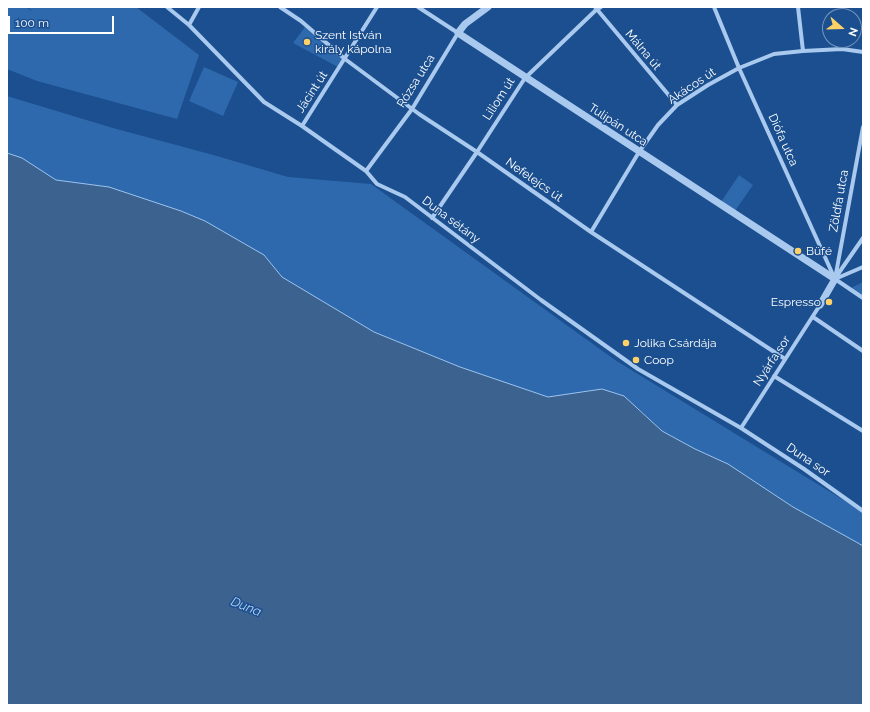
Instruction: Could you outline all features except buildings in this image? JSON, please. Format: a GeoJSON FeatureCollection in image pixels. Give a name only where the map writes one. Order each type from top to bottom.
{"type":"FeatureCollection","features":[{"type":"Feature","properties":{"kind":"street","name":"Duna sétány"},"geometry":{"type":"LineString","coordinates":[[167,7],[189,25],[264,102],[302,126],[366,171],[377,184],[405,197],[541,300],[638,369],[741,428]]}},
{"type":"Feature","properties":{"kind":"street"},"geometry":{"type":"LineString","coordinates":[[189,25],[199,7]]}},
{"type":"Feature","properties":{"kind":"street","name":"Nefelejcs út"},"geometry":{"type":"LineString","coordinates":[[280,7],[301,21],[345,58],[412,109],[477,152],[591,232],[785,359]]}},
{"type":"Feature","properties":{"kind":"street","name":"Jácint út"},"geometry":{"type":"LineString","coordinates":[[302,126],[377,7]]}},
{"type":"Feature","properties":{"kind":"street","name":"Tulipán utca"},"geometry":{"type":"LineString","coordinates":[[418,7],[835,280]]}},
{"type":"Feature","properties":{"kind":"street","name":"Rózsa utca"},"geometry":{"type":"LineString","coordinates":[[366,171],[412,109],[458,33],[465,24],[488,7]]}},
{"type":"Feature","properties":{"kind":"street","name":"Diófa utca"},"geometry":{"type":"LineString","coordinates":[[714,7],[739,68],[835,280]]}},
{"type":"Feature","properties":{"kind":"street"},"geometry":{"type":"LineString","coordinates":[[798,7],[803,51]]}},
{"type":"Feature","properties":{"kind":"street","name":"Liliom út"},"geometry":{"type":"LineString","coordinates":[[432,218],[525,78],[597,8]]}},
{"type":"Feature","properties":{"kind":"street","name":"Málna út"},"geometry":{"type":"LineString","coordinates":[[597,8],[677,105]]}},
{"type":"Feature","properties":{"kind":"street","name":"Akácos út"},"geometry":{"type":"LineString","coordinates":[[591,232],[639,152],[658,125],[677,105],[708,85],[739,68],[774,54],[842,49],[863,52]]}},
{"type":"Feature","properties":{"kind":"street","name":"Zöldfa utca"},"geometry":{"type":"LineString","coordinates":[[835,280],[863,127]]}},
{"type":"Feature","properties":{"kind":"street"},"geometry":{"type":"LineString","coordinates":[[820,305],[863,238]]}},
{"type":"Feature","properties":{"kind":"street"},"geometry":{"type":"LineString","coordinates":[[835,280],[863,267]]}},
{"type":"Feature","properties":{"kind":"street"},"geometry":{"type":"LineString","coordinates":[[835,280],[863,298]]}},
{"type":"Feature","properties":{"kind":"street","name":"Nyárfa sor"},"geometry":{"type":"LineString","coordinates":[[741,428],[820,305]]}},
{"type":"Feature","properties":{"kind":"street"},"geometry":{"type":"LineString","coordinates":[[813,317],[863,352]]}},
{"type":"Feature","properties":{"kind":"street"},"geometry":{"type":"LineString","coordinates":[[774,376],[863,431]]}},
{"type":"Feature","properties":{"kind":"street","name":"Duna sor"},"geometry":{"type":"LineString","coordinates":[[741,428],[804,469],[863,511]]}},
{"type":"Feature","properties":{"kind":"shaded area"},"geometry":{"type":"Polygon","coordinates":[[[7,7],[25,7],[34,12],[27,7],[136,7],[199,55],[177,119],[37,81],[7,69],[7,7]]]}},
{"type":"Feature","properties":{"kind":"shaded area"},"geometry":{"type":"Polygon","coordinates":[[[305,27],[343,59],[338,67],[293,43],[305,27]]]}},
{"type":"Feature","properties":{"kind":"shaded area"},"geometry":{"type":"Polygon","coordinates":[[[204,67],[238,82],[223,116],[189,101],[204,67]]]}},
{"type":"Feature","properties":{"kind":"shaded area"},"geometry":{"type":"Polygon","coordinates":[[[7,96],[113,128],[288,177],[371,184],[615,360],[863,512],[863,546],[793,507],[728,464],[695,449],[662,431],[641,411],[602,389],[548,397],[460,367],[374,332],[282,277],[264,255],[109,187],[56,180],[22,158],[7,153],[7,96]]]}},
{"type":"Feature","properties":{"kind":"shaded area"},"geometry":{"type":"Polygon","coordinates":[[[739,175],[753,185],[735,211],[721,202],[739,175]]]}},
{"type":"Feature","properties":{"kind":"shaded area"},"geometry":{"type":"Polygon","coordinates":[[[863,282],[863,300],[847,290],[863,282]]]}},
{"type":"Feature","properties":{"kind":"water","name":"Duna"},"geometry":{"type":"Polygon","coordinates":[[[7,153],[22,158],[56,180],[109,187],[181,211],[205,221],[264,255],[282,277],[374,332],[460,367],[548,397],[602,389],[624,396],[662,431],[695,449],[728,464],[793,507],[863,546],[863,705],[7,705],[7,153]]]}},
{"type":"Feature","properties":{"kind":"place","name":"Szent István király kápolna"},"geometry":{"type":"Point","coordinates":[307,42]}},
{"type":"Feature","properties":{"kind":"place","name":"Büfé"},"geometry":{"type":"Point","coordinates":[798,251]}},
{"type":"Feature","properties":{"kind":"place","name":"Espresso"},"geometry":{"type":"Point","coordinates":[829,302]}},
{"type":"Feature","properties":{"kind":"place","name":"Jolika Csárdája"},"geometry":{"type":"Point","coordinates":[626,343]}},
{"type":"Feature","properties":{"kind":"place","name":"Coop"},"geometry":{"type":"Point","coordinates":[636,360]}}]}
